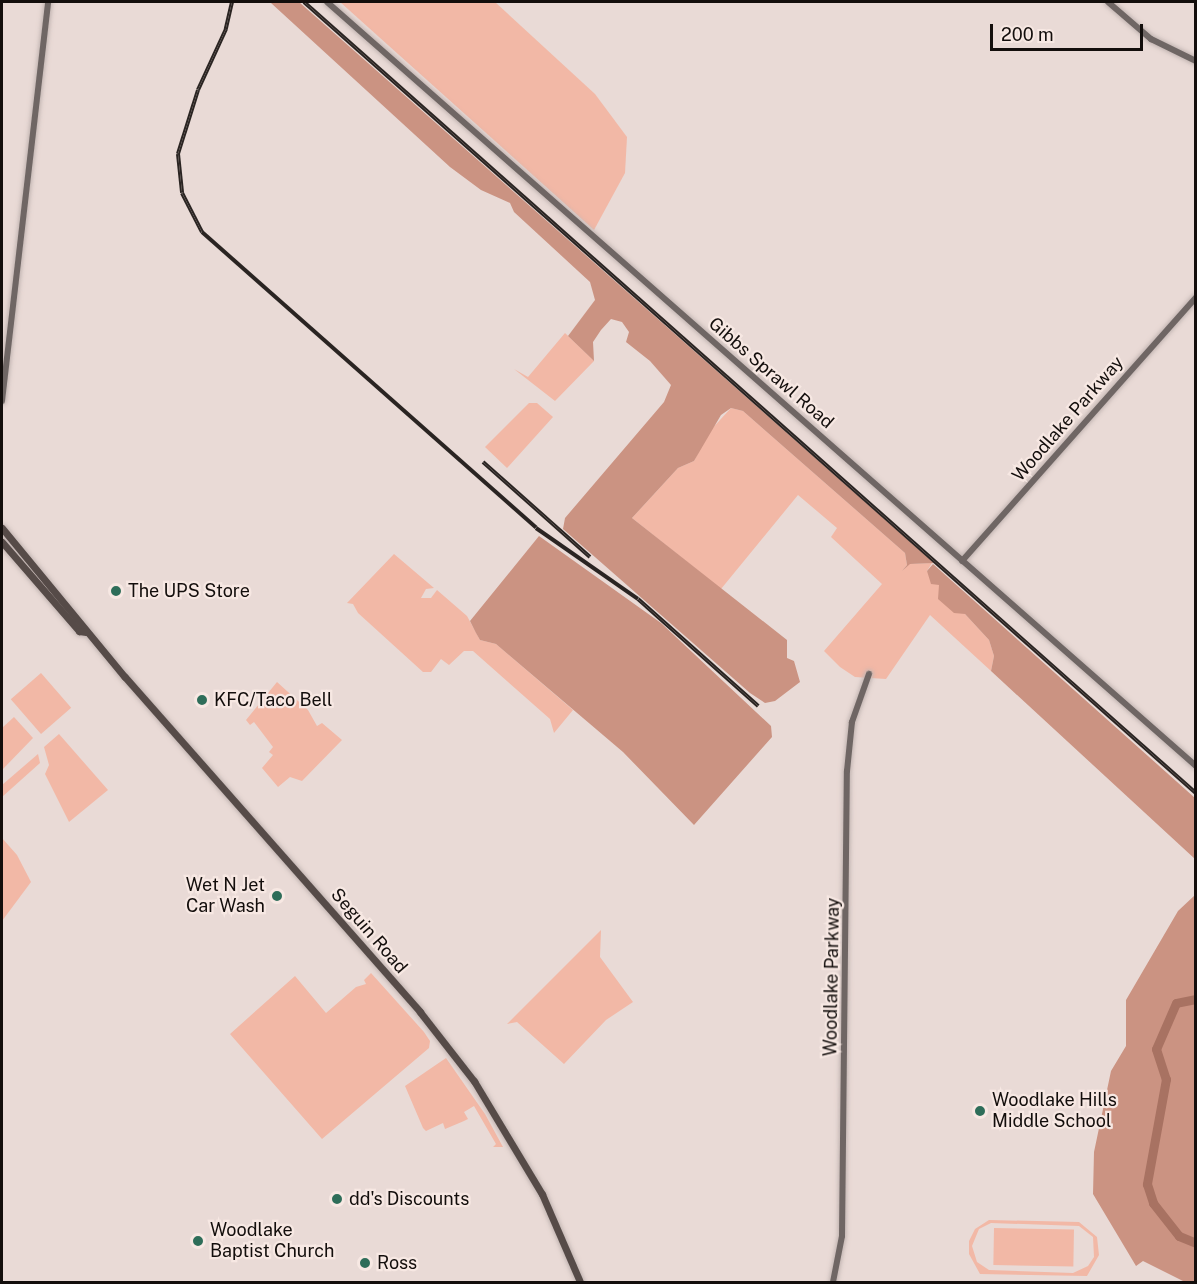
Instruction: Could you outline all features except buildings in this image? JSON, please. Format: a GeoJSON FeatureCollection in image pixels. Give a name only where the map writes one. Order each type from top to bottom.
{"type":"FeatureCollection","features":[{"type":"Feature","properties":{"kind":"main road"},"geometry":{"type":"LineString","coordinates":[[2,401],[48,2]]}},
{"type":"Feature","properties":{"kind":"main road","name":"Gibbs Sprawl Road"},"geometry":{"type":"LineString","coordinates":[[327,2],[1196,766]]}},
{"type":"Feature","properties":{"kind":"main road"},"geometry":{"type":"LineString","coordinates":[[1108,2],[1154,39],[1196,61]]}},
{"type":"Feature","properties":{"kind":"main road","name":"Woodlake Parkway"},"geometry":{"type":"LineString","coordinates":[[962,561],[1196,297]]}},
{"type":"Feature","properties":{"kind":"main road","name":"Seguin Road"},"geometry":{"type":"LineString","coordinates":[[2,528],[86,626],[86,632]]}},
{"type":"Feature","properties":{"kind":"main road","name":"Seguin Road"},"geometry":{"type":"LineString","coordinates":[[2,542],[79,631],[86,632],[392,980],[474,1081],[542,1194],[580,1282]]}},
{"type":"Feature","properties":{"kind":"main road","name":"Woodlake Parkway"},"geometry":{"type":"LineString","coordinates":[[833,1282],[842,1236],[847,771],[852,722],[869,674]]}},
{"type":"Feature","properties":{"kind":"shaded area"},"geometry":{"type":"Polygon","coordinates":[[[260,2],[299,2],[934,563],[910,564],[902,571],[907,565],[905,553],[743,411],[731,408],[721,415],[694,461],[678,468],[632,518],[787,640],[787,658],[794,661],[800,682],[775,701],[765,703],[750,693],[563,529],[565,518],[664,402],[671,385],[650,361],[626,342],[629,332],[622,322],[611,319],[601,330],[593,342],[594,361],[568,336],[595,300],[590,282],[514,212],[510,203],[481,190],[450,167],[271,3],[260,2]]]}},
{"type":"Feature","properties":{"kind":"shaded area"},"geometry":{"type":"Polygon","coordinates":[[[340,2],[495,2],[595,94],[627,137],[625,173],[594,230],[340,2]]]}},
{"type":"Feature","properties":{"kind":"shaded area"},"geometry":{"type":"Polygon","coordinates":[[[565,333],[594,361],[555,401],[514,369],[528,377],[565,333]]]}},
{"type":"Feature","properties":{"kind":"shaded area"},"geometry":{"type":"Polygon","coordinates":[[[529,403],[537,403],[553,417],[507,468],[485,447],[529,403]]]}},
{"type":"Feature","properties":{"kind":"shaded area"},"geometry":{"type":"Polygon","coordinates":[[[731,408],[743,411],[905,553],[907,565],[902,571],[909,564],[932,563],[927,571],[939,584],[940,598],[965,614],[989,640],[994,656],[991,671],[930,615],[886,679],[855,677],[840,667],[824,651],[882,584],[831,537],[837,528],[798,495],[721,589],[632,518],[678,468],[694,461],[708,433],[731,408]]]}},
{"type":"Feature","properties":{"kind":"shaded area"},"geometry":{"type":"Polygon","coordinates":[[[539,536],[661,623],[771,726],[772,737],[694,825],[623,752],[496,644],[480,640],[476,633],[470,621],[539,536]]]}},
{"type":"Feature","properties":{"kind":"shaded area"},"geometry":{"type":"Polygon","coordinates":[[[394,554],[434,588],[426,589],[421,598],[431,598],[437,590],[467,616],[480,640],[496,644],[573,710],[554,733],[550,719],[473,651],[464,651],[449,665],[441,659],[431,672],[423,672],[358,613],[353,604],[347,603],[394,554]]]}},
{"type":"Feature","properties":{"kind":"shaded area"},"geometry":{"type":"Polygon","coordinates":[[[933,564],[1195,798],[1195,859],[991,671],[994,656],[989,640],[965,614],[954,613],[938,599],[939,585],[931,584],[927,571],[933,564]]]}},
{"type":"Feature","properties":{"kind":"shaded area"},"geometry":{"type":"Polygon","coordinates":[[[41,673],[71,708],[41,734],[11,699],[41,673]]]}},
{"type":"Feature","properties":{"kind":"shaded area"},"geometry":{"type":"Polygon","coordinates":[[[277,682],[308,710],[317,726],[322,723],[342,740],[302,781],[290,777],[278,787],[262,768],[273,755],[269,752],[273,747],[254,722],[250,725],[246,720],[277,682]]]}},
{"type":"Feature","properties":{"kind":"shaded area"},"geometry":{"type":"Polygon","coordinates":[[[14,717],[33,738],[2,770],[2,728],[14,717]]]}},
{"type":"Feature","properties":{"kind":"shaded area"},"geometry":{"type":"Polygon","coordinates":[[[59,734],[108,790],[69,822],[45,774],[49,765],[44,747],[59,734]]]}},
{"type":"Feature","properties":{"kind":"shaded area"},"geometry":{"type":"Polygon","coordinates":[[[38,754],[40,763],[2,797],[2,785],[38,754]]]}},
{"type":"Feature","properties":{"kind":"shaded area"},"geometry":{"type":"Polygon","coordinates":[[[2,838],[17,855],[31,882],[2,921],[2,838]]]}},
{"type":"Feature","properties":{"kind":"shaded area"},"geometry":{"type":"Polygon","coordinates":[[[1195,895],[1196,1282],[1185,1282],[1143,1261],[1136,1266],[1093,1194],[1094,1152],[1111,1071],[1126,1046],[1126,1000],[1178,911],[1195,895]]]}},
{"type":"Feature","properties":{"kind":"shaded area"},"geometry":{"type":"Polygon","coordinates":[[[601,930],[600,957],[633,1002],[606,1020],[564,1064],[517,1022],[507,1024],[601,930]]]}},
{"type":"Feature","properties":{"kind":"shaded area"},"geometry":{"type":"Polygon","coordinates":[[[371,973],[424,1032],[430,1041],[429,1048],[322,1139],[230,1034],[295,976],[326,1013],[356,987],[366,984],[364,980],[371,973]]]}},
{"type":"Feature","properties":{"kind":"shaded area"},"geometry":{"type":"Polygon","coordinates":[[[446,1058],[485,1114],[503,1147],[493,1147],[496,1144],[474,1106],[464,1112],[468,1119],[464,1121],[445,1129],[443,1123],[426,1131],[423,1128],[405,1086],[446,1058]]]}},
{"type":"Feature","properties":{"kind":"shaded area"},"geometry":{"type":"Polygon","coordinates":[[[989,1220],[1079,1222],[1097,1237],[1099,1255],[1087,1276],[980,1274],[969,1254],[969,1241],[975,1229],[989,1220]],[[991,1223],[979,1229],[972,1246],[977,1262],[989,1270],[1073,1273],[1088,1266],[1094,1257],[1093,1237],[1079,1226],[991,1223]]]}},
{"type":"Feature","properties":{"kind":"shaded area"},"geometry":{"type":"Polygon","coordinates":[[[994,1228],[1074,1229],[1073,1266],[993,1265],[994,1228]]]}},
{"type":"Feature","properties":{"kind":"waterway"},"geometry":{"type":"LineString","coordinates":[[1196,999],[1176,1003],[1156,1049],[1166,1079],[1147,1184],[1153,1203],[1179,1236],[1196,1243]]}},
{"type":"Feature","properties":{"kind":"railway"},"geometry":{"type":"LineString","coordinates":[[232,2],[226,29],[198,90],[178,154],[182,193],[202,232],[536,528],[638,599],[758,706]]}},
{"type":"Feature","properties":{"kind":"railway"},"geometry":{"type":"LineString","coordinates":[[304,2],[1196,793]]}},
{"type":"Feature","properties":{"kind":"railway"},"geometry":{"type":"LineString","coordinates":[[483,462],[590,557]]}},
{"type":"Feature","properties":{"kind":"place","name":"The UPS Store"},"geometry":{"type":"Point","coordinates":[116,591]}},
{"type":"Feature","properties":{"kind":"place","name":"KFC/Taco Bell"},"geometry":{"type":"Point","coordinates":[202,700]}},
{"type":"Feature","properties":{"kind":"place","name":"Wet N Jet Car Wash"},"geometry":{"type":"Point","coordinates":[277,896]}},
{"type":"Feature","properties":{"kind":"place","name":"Woodlake Hills Middle School"},"geometry":{"type":"Point","coordinates":[980,1111]}},
{"type":"Feature","properties":{"kind":"place","name":"dd's Discounts"},"geometry":{"type":"Point","coordinates":[337,1199]}},
{"type":"Feature","properties":{"kind":"place","name":"Woodlake Baptist Church"},"geometry":{"type":"Point","coordinates":[198,1241]}},
{"type":"Feature","properties":{"kind":"place","name":"Ross"},"geometry":{"type":"Point","coordinates":[365,1263]}}]}
